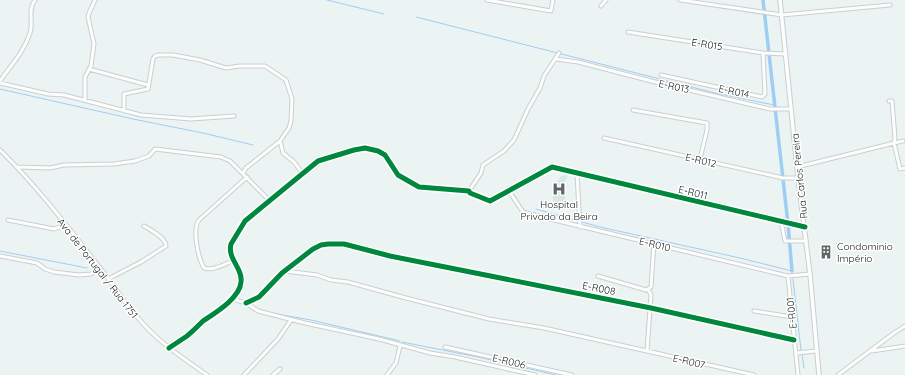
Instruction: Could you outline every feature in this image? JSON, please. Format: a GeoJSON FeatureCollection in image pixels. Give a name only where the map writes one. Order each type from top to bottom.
{"type":"FeatureCollection","features":[{"type":"Feature","properties":{"kind":"street"},"geometry":{"type":"LineString","coordinates":[[35,0],[30,10],[32,25],[29,39],[19,57],[0,82],[85,100],[141,115],[191,119],[234,116]]}},
{"type":"Feature","properties":{"kind":"street"},"geometry":{"type":"LineString","coordinates":[[85,100],[85,77],[89,69],[94,44],[88,17],[95,0]]}},
{"type":"Feature","properties":{"kind":"street"},"geometry":{"type":"LineString","coordinates":[[487,0],[551,11],[554,0]]}},
{"type":"Feature","properties":{"kind":"street"},"geometry":{"type":"LineString","coordinates":[[601,6],[606,0]]}},
{"type":"Feature","properties":{"kind":"street"},"geometry":{"type":"LineString","coordinates":[[680,0],[782,15],[890,5]]}},
{"type":"Feature","properties":{"kind":"street","name":"Rua Carlos Pereira"},"geometry":{"type":"LineString","coordinates":[[780,0],[798,178],[810,274],[819,375]]}},
{"type":"Feature","properties":{"kind":"street","name":"E-R015"},"geometry":{"type":"LineString","coordinates":[[628,32],[762,53],[786,54]]}},
{"type":"Feature","properties":{"kind":"street"},"geometry":{"type":"LineString","coordinates":[[169,348],[232,299],[242,280],[233,261],[230,247],[246,221],[269,200],[322,159],[365,148],[378,151],[385,155],[398,175],[419,187],[469,191],[483,165],[504,150],[514,140],[528,109],[540,88],[544,76],[560,53]]}},
{"type":"Feature","properties":{"kind":"street","name":"E-R014"},"geometry":{"type":"LineString","coordinates":[[661,75],[762,97],[765,94],[762,53]]}},
{"type":"Feature","properties":{"kind":"street"},"geometry":{"type":"LineString","coordinates":[[124,111],[124,94],[148,89],[153,58],[158,55],[173,55],[200,60],[226,68],[240,66],[265,66],[286,80],[292,98],[291,121],[289,128],[280,141],[246,168],[243,173]]}},
{"type":"Feature","properties":{"kind":"street","name":"E-R013"},"geometry":{"type":"LineString","coordinates":[[556,59],[578,62],[770,109],[792,109]]}},
{"type":"Feature","properties":{"kind":"street"},"geometry":{"type":"LineString","coordinates":[[89,69],[148,85]]}},
{"type":"Feature","properties":{"kind":"street"},"geometry":{"type":"LineString","coordinates":[[889,101],[892,102],[895,138],[894,143],[900,169],[905,168]]}},
{"type":"Feature","properties":{"kind":"street"},"geometry":{"type":"LineString","coordinates":[[632,110],[707,123],[707,130],[700,159]]}},
{"type":"Feature","properties":{"kind":"street","name":"E-R012"},"geometry":{"type":"LineString","coordinates":[[604,138],[783,178],[798,178]]}},
{"type":"Feature","properties":{"kind":"street"},"geometry":{"type":"LineString","coordinates":[[280,141],[283,153],[294,162],[303,174]]}},
{"type":"Feature","properties":{"kind":"street"},"geometry":{"type":"LineString","coordinates":[[797,167],[903,141]]}},
{"type":"Feature","properties":{"kind":"street"},"geometry":{"type":"LineString","coordinates":[[17,166],[50,168],[64,165],[114,164],[134,161],[149,156],[154,149],[221,157],[232,162],[269,200]]}},
{"type":"Feature","properties":{"kind":"street","name":"Ava de Portugal / Rua 1751"},"geometry":{"type":"LineString","coordinates":[[0,150],[17,166],[100,268],[139,320],[169,348],[207,375]]}},
{"type":"Feature","properties":{"kind":"street","name":"E-R011"},"geometry":{"type":"LineString","coordinates":[[469,191],[470,193],[490,201],[552,167],[805,227]]}},
{"type":"Feature","properties":{"kind":"street"},"geometry":{"type":"LineString","coordinates":[[239,169],[246,168]]}},
{"type":"Feature","properties":{"kind":"street"},"geometry":{"type":"LineString","coordinates":[[577,174],[580,227]]}},
{"type":"Feature","properties":{"kind":"street"},"geometry":{"type":"LineString","coordinates":[[233,261],[214,268],[204,268],[195,236],[196,224],[247,177]]}},
{"type":"Feature","properties":{"kind":"street","name":"E-R010"},"geometry":{"type":"LineString","coordinates":[[509,191],[523,212],[788,276],[810,274]]}},
{"type":"Feature","properties":{"kind":"street"},"geometry":{"type":"LineString","coordinates":[[8,220],[54,229],[65,225]]}},
{"type":"Feature","properties":{"kind":"street"},"geometry":{"type":"LineString","coordinates":[[781,221],[784,241],[806,241]]}},
{"type":"Feature","properties":{"kind":"street"},"geometry":{"type":"LineString","coordinates":[[108,279],[141,262],[166,246],[166,243],[163,240],[144,226]]}},
{"type":"Feature","properties":{"kind":"street","name":"E-R008"},"geometry":{"type":"LineString","coordinates":[[246,303],[259,297],[285,271],[312,249],[328,244],[351,245],[399,258],[651,308],[794,340]]}},
{"type":"Feature","properties":{"kind":"street"},"geometry":{"type":"LineString","coordinates":[[648,289],[651,287],[654,244]]}},
{"type":"Feature","properties":{"kind":"street"},"geometry":{"type":"LineString","coordinates":[[0,256],[37,263],[45,269],[54,272],[79,275],[91,274],[100,268]]}},
{"type":"Feature","properties":{"kind":"street","name":"E-R007"},"geometry":{"type":"LineString","coordinates":[[285,271],[317,275],[489,319],[544,328],[754,375]]}},
{"type":"Feature","properties":{"kind":"street"},"geometry":{"type":"LineString","coordinates":[[598,276],[646,290],[648,289]]}},
{"type":"Feature","properties":{"kind":"street","name":"E-R001"},"geometry":{"type":"LineString","coordinates":[[788,276],[798,375]]}},
{"type":"Feature","properties":{"kind":"street"},"geometry":{"type":"LineString","coordinates":[[647,351],[652,295],[648,289]]}},
{"type":"Feature","properties":{"kind":"street"},"geometry":{"type":"LineString","coordinates":[[232,299],[246,303],[258,311],[291,320],[378,339],[400,346],[535,375]]}},
{"type":"Feature","properties":{"kind":"street"},"geometry":{"type":"LineString","coordinates":[[754,311],[792,317]]}},
{"type":"Feature","properties":{"kind":"street"},"geometry":{"type":"LineString","coordinates":[[244,375],[278,339],[291,320]]}},
{"type":"Feature","properties":{"kind":"street"},"geometry":{"type":"LineString","coordinates":[[838,375],[905,326]]}},
{"type":"Feature","properties":{"kind":"street"},"geometry":{"type":"LineString","coordinates":[[387,375],[396,363],[400,346]]}},
{"type":"Feature","properties":{"kind":"street"},"geometry":{"type":"LineString","coordinates":[[870,351],[905,346]]}},
{"type":"Feature","properties":{"kind":"street","name":"E-R006"},"geometry":{"type":"LineString","coordinates":[[445,347],[572,375]]}},
{"type":"Feature","properties":{"kind":"street"},"geometry":{"type":"LineString","coordinates":[[796,353],[816,351]]}},
{"type":"Feature","properties":{"kind":"street"},"geometry":{"type":"LineString","coordinates":[[273,375],[280,369]]}},
{"type":"Feature","properties":{"kind":"shaded area","name":"Hospital Privado da Beira"},"geometry":{"type":"Polygon","coordinates":[[[568,175],[564,184],[566,208],[553,209],[555,184],[561,176],[568,175]]]}},
{"type":"Feature","properties":{"kind":"waterway"},"geometry":{"type":"LineString","coordinates":[[327,0],[384,14]]}},
{"type":"Feature","properties":{"kind":"waterway"},"geometry":{"type":"LineString","coordinates":[[763,0],[792,271]]}},
{"type":"Feature","properties":{"kind":"waterway"},"geometry":{"type":"LineString","coordinates":[[416,17],[715,93],[774,105]]}},
{"type":"Feature","properties":{"kind":"waterway"},"geometry":{"type":"LineString","coordinates":[[0,89],[253,145]]}},
{"type":"Feature","properties":{"kind":"waterway"},"geometry":{"type":"LineString","coordinates":[[536,209],[600,227],[792,271]]}},
{"type":"Feature","properties":{"kind":"waterway"},"geometry":{"type":"LineString","coordinates":[[0,251],[87,268]]}},
{"type":"Feature","properties":{"kind":"waterway"},"geometry":{"type":"LineString","coordinates":[[793,279],[801,350]]}},
{"type":"Feature","properties":{"kind":"waterway"},"geometry":{"type":"LineString","coordinates":[[271,313],[311,320],[400,341]]}},
{"type":"Feature","properties":{"kind":"waterway"},"geometry":{"type":"LineString","coordinates":[[402,342],[478,357],[556,375]]}},
{"type":"Feature","properties":{"kind":"waterway"},"geometry":{"type":"LineString","coordinates":[[802,354],[804,368]]}},
{"type":"Feature","properties":{"kind":"cycle path"},"geometry":{"type":"LineString","coordinates":[[169,348],[187,336],[203,321],[232,299],[240,288],[240,272],[233,259],[230,249],[231,244],[245,221],[318,161],[354,150],[365,148],[378,151],[385,155],[398,175],[419,187],[469,191],[470,193],[490,201],[552,167],[805,227]]}},
{"type":"Feature","properties":{"kind":"cycle path"},"geometry":{"type":"LineString","coordinates":[[246,303],[259,297],[282,273],[313,249],[321,245],[344,244],[390,256],[651,308],[794,340]]}},
{"type":"Feature","properties":{"kind":"place","name":"Hospital Privado da Beira"},"geometry":{"type":"Point","coordinates":[559,189]}},
{"type":"Feature","properties":{"kind":"place","name":"Condominio Império"},"geometry":{"type":"Point","coordinates":[826,252]}}]}
